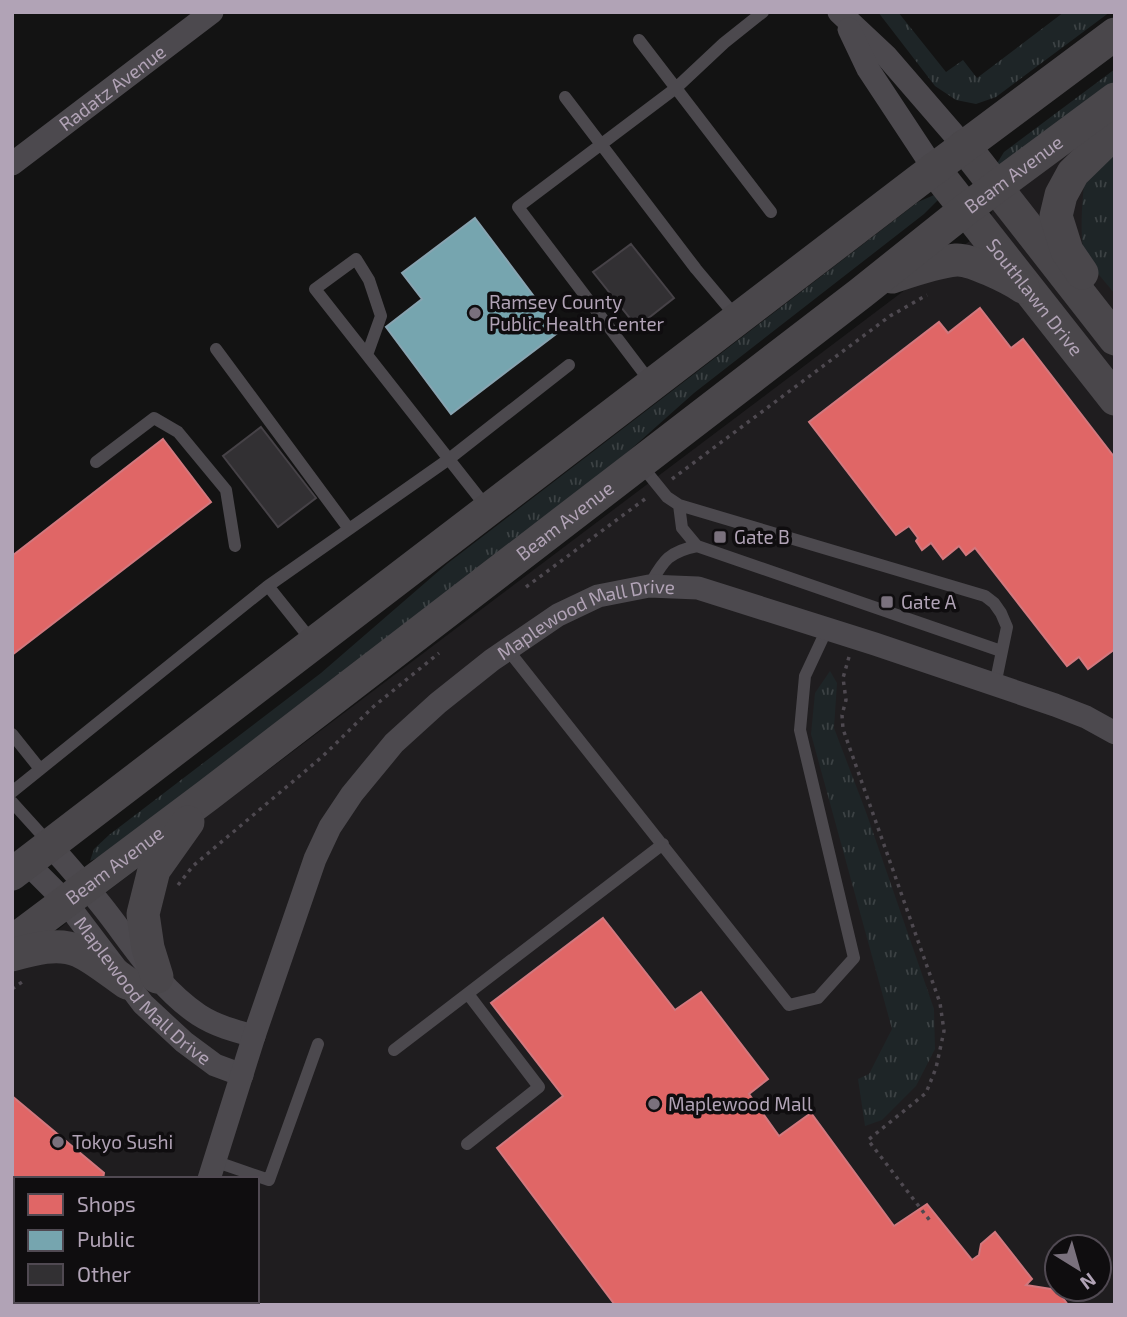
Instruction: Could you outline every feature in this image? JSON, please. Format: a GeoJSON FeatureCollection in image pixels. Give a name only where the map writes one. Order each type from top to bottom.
{"type":"FeatureCollection","features":[{"type":"Feature","properties":{"kind":"street","name":"Radatz Avenue"},"geometry":{"type":"LineString","coordinates":[[12,164],[212,12]]}},
{"type":"Feature","properties":{"kind":"street","name":"Southlawn Drive"},"geometry":{"type":"LineString","coordinates":[[841,14],[887,57],[964,146],[1115,339]]}},
{"type":"Feature","properties":{"kind":"street","name":"Southlawn Drive"},"geometry":{"type":"LineString","coordinates":[[841,14],[868,69],[934,169],[1115,399]]}},
{"type":"Feature","properties":{"kind":"street"},"geometry":{"type":"LineString","coordinates":[[27,859],[1115,34]]}},
{"type":"Feature","properties":{"kind":"street","name":"Beam Avenue"},"geometry":{"type":"LineString","coordinates":[[12,942],[208,795],[650,476],[873,283],[995,187],[1115,99]]}},
{"type":"Feature","properties":{"kind":"street"},"geometry":{"type":"LineString","coordinates":[[1115,132],[1073,173],[1061,195],[1056,216],[1067,251],[1115,326]]}},
{"type":"Feature","properties":{"kind":"street"},"geometry":{"type":"LineString","coordinates":[[873,283],[926,266],[959,260],[1005,275],[1030,291]]}},
{"type":"Feature","properties":{"kind":"street","name":"Maplewood Mall Drive"},"geometry":{"type":"LineString","coordinates":[[212,1170],[254,1037],[316,859],[330,827],[352,794],[394,743],[438,703],[558,615],[597,596],[649,586],[698,588],[1055,705],[1115,733]]}},
{"type":"Feature","properties":{"kind":"street"},"geometry":{"type":"LineString","coordinates":[[12,955],[56,947],[79,951],[142,980],[148,948],[143,914],[155,870],[208,795]]}},
{"type":"Feature","properties":{"kind":"street","name":"Maplewood Mall Drive"},"geometry":{"type":"LineString","coordinates":[[27,859],[75,893],[142,980],[176,997],[200,1016],[224,1028],[254,1037]]}},
{"type":"Feature","properties":{"kind":"street","name":"Maplewood Mall Drive"},"geometry":{"type":"LineString","coordinates":[[75,893],[142,980],[143,1004],[184,1042],[215,1065],[242,1075]]}},
{"type":"Feature","properties":{"kind":"lane"},"geometry":{"type":"LineString","coordinates":[[652,385],[518,207],[676,88],[724,43],[763,12]]}},
{"type":"Feature","properties":{"kind":"lane"},"geometry":{"type":"LineString","coordinates":[[639,40],[771,212]]}},
{"type":"Feature","properties":{"kind":"lane"},"geometry":{"type":"LineString","coordinates":[[565,97],[696,269],[738,319]]}},
{"type":"Feature","properties":{"kind":"lane"},"geometry":{"type":"LineString","coordinates":[[367,355],[382,316],[369,280],[356,259],[315,289],[488,510]]}},
{"type":"Feature","properties":{"kind":"lane"},"geometry":{"type":"LineString","coordinates":[[216,349],[349,529]]}},
{"type":"Feature","properties":{"kind":"lane"},"geometry":{"type":"LineString","coordinates":[[12,792],[268,586],[449,459],[569,365]]}},
{"type":"Feature","properties":{"kind":"lane"},"geometry":{"type":"LineString","coordinates":[[96,462],[154,418],[178,432],[226,490],[235,546]]}},
{"type":"Feature","properties":{"kind":"lane"},"geometry":{"type":"LineString","coordinates":[[650,476],[667,497],[679,505],[985,596],[994,603],[1007,627],[995,685]]}},
{"type":"Feature","properties":{"kind":"lane"},"geometry":{"type":"LineString","coordinates":[[679,505],[682,528],[696,547]]}},
{"type":"Feature","properties":{"kind":"lane"},"geometry":{"type":"LineString","coordinates":[[649,586],[666,559],[684,549],[696,547],[1001,651]]}},
{"type":"Feature","properties":{"kind":"lane"},"geometry":{"type":"LineString","coordinates":[[268,586],[314,643]]}},
{"type":"Feature","properties":{"kind":"lane"},"geometry":{"type":"LineString","coordinates":[[508,650],[789,1005],[818,998],[854,958],[800,730],[805,676],[827,629]]}},
{"type":"Feature","properties":{"kind":"lane"},"geometry":{"type":"LineString","coordinates":[[12,734],[40,769]]}},
{"type":"Feature","properties":{"kind":"lane"},"geometry":{"type":"LineString","coordinates":[[12,802],[27,859]]}},
{"type":"Feature","properties":{"kind":"lane"},"geometry":{"type":"LineString","coordinates":[[394,1050],[663,844]]}},
{"type":"Feature","properties":{"kind":"lane"},"geometry":{"type":"LineString","coordinates":[[467,1144],[539,1087],[468,993]]}},
{"type":"Feature","properties":{"kind":"lane"},"geometry":{"type":"LineString","coordinates":[[259,1178],[269,1180],[318,1044]]}},
{"type":"Feature","properties":{"kind":"lane"},"geometry":{"type":"LineString","coordinates":[[212,1170],[252,1177]]}},
{"type":"Feature","properties":{"kind":"path"},"geometry":{"type":"LineString","coordinates":[[516,593],[650,476],[890,316],[934,290]]}},
{"type":"Feature","properties":{"kind":"path"},"geometry":{"type":"LineString","coordinates":[[854,638],[843,678],[846,699],[842,715],[843,729],[940,1003],[944,1031],[936,1068],[926,1093],[869,1140],[931,1222]]}},
{"type":"Feature","properties":{"kind":"path"},"geometry":{"type":"LineString","coordinates":[[176,887],[193,866],[323,756],[373,707],[444,649]]}},
{"type":"Feature","properties":{"kind":"shaded area"},"geometry":{"type":"Polygon","coordinates":[[[1115,101],[1115,1305],[12,1305],[12,967],[76,915],[983,231],[989,233],[994,193],[1115,101]]]}},
{"type":"Feature","properties":{"kind":"green space"},"geometry":{"type":"Polygon","coordinates":[[[878,12],[898,12],[946,72],[963,60],[977,78],[1064,12],[1110,12],[996,97],[976,104],[956,100],[935,86],[878,12]]]}},
{"type":"Feature","properties":{"kind":"green space"},"geometry":{"type":"Polygon","coordinates":[[[1115,69],[1115,88],[1017,161],[996,165],[1004,152],[1115,69]]]}},
{"type":"Feature","properties":{"kind":"green space"},"geometry":{"type":"Polygon","coordinates":[[[1115,144],[1115,294],[1084,253],[1082,223],[1086,168],[1115,144]]]}},
{"type":"Feature","properties":{"kind":"green space"},"geometry":{"type":"Polygon","coordinates":[[[934,195],[941,197],[924,214],[694,393],[584,491],[113,851],[90,861],[94,849],[109,835],[321,673],[448,563],[918,202],[934,195]]]}},
{"type":"Feature","properties":{"kind":"green space"},"geometry":{"type":"Polygon","coordinates":[[[830,671],[837,683],[834,728],[934,1009],[935,1049],[916,1086],[882,1120],[865,1126],[858,1079],[869,1074],[892,1029],[811,734],[815,693],[830,671]]]}},
{"type":"Feature","properties":{"kind":"building: Shops"},"geometry":{"type":"Polygon","coordinates":[[[980,308],[1011,348],[1023,339],[1115,458],[1115,649],[1088,669],[1079,657],[1067,666],[975,548],[966,555],[959,546],[943,559],[931,543],[922,550],[916,541],[918,538],[909,526],[896,535],[809,422],[939,322],[948,333],[980,308]]]}},
{"type":"Feature","properties":{"kind":"building: Shops"},"geometry":{"type":"Polygon","coordinates":[[[163,439],[211,502],[12,655],[12,556],[163,439]]]}},
{"type":"Feature","properties":{"kind":"building: Shops","name":"Maplewood Mall"},"geometry":{"type":"Polygon","coordinates":[[[603,918],[675,1010],[701,992],[768,1079],[749,1094],[779,1136],[811,1113],[894,1226],[927,1204],[972,1260],[979,1255],[981,1244],[995,1232],[1032,1279],[1026,1285],[1043,1288],[1043,1303],[1068,1305],[615,1305],[497,1148],[563,1096],[491,1003],[603,918]]]}},
{"type":"Feature","properties":{"kind":"building: Shops"},"geometry":{"type":"Polygon","coordinates":[[[12,1096],[104,1173],[103,1177],[14,1177],[14,1198],[12,1096]]]}},
{"type":"Feature","properties":{"kind":"building: Public","name":"Ramsey County Public Health Center"},"geometry":{"type":"Polygon","coordinates":[[[475,218],[560,331],[451,414],[386,327],[422,299],[402,273],[475,218]]]}},
{"type":"Feature","properties":{"kind":"building: Other"},"geometry":{"type":"Polygon","coordinates":[[[631,244],[674,298],[637,327],[593,272],[631,244]]]}},
{"type":"Feature","properties":{"kind":"building: Other"},"geometry":{"type":"Polygon","coordinates":[[[261,427],[316,498],[278,527],[223,456],[261,427]]]}},
{"type":"Feature","properties":{"kind":"place","name":"Ramsey County Public Health Center"},"geometry":{"type":"Point","coordinates":[475,313]}},
{"type":"Feature","properties":{"kind":"place","name":"Gate B"},"geometry":{"type":"Point","coordinates":[720,537]}},
{"type":"Feature","properties":{"kind":"place","name":"Gate A"},"geometry":{"type":"Point","coordinates":[887,602]}},
{"type":"Feature","properties":{"kind":"place","name":"Maplewood Mall"},"geometry":{"type":"Point","coordinates":[654,1104]}},
{"type":"Feature","properties":{"kind":"place","name":"Tokyo Sushi"},"geometry":{"type":"Point","coordinates":[58,1142]}}]}
